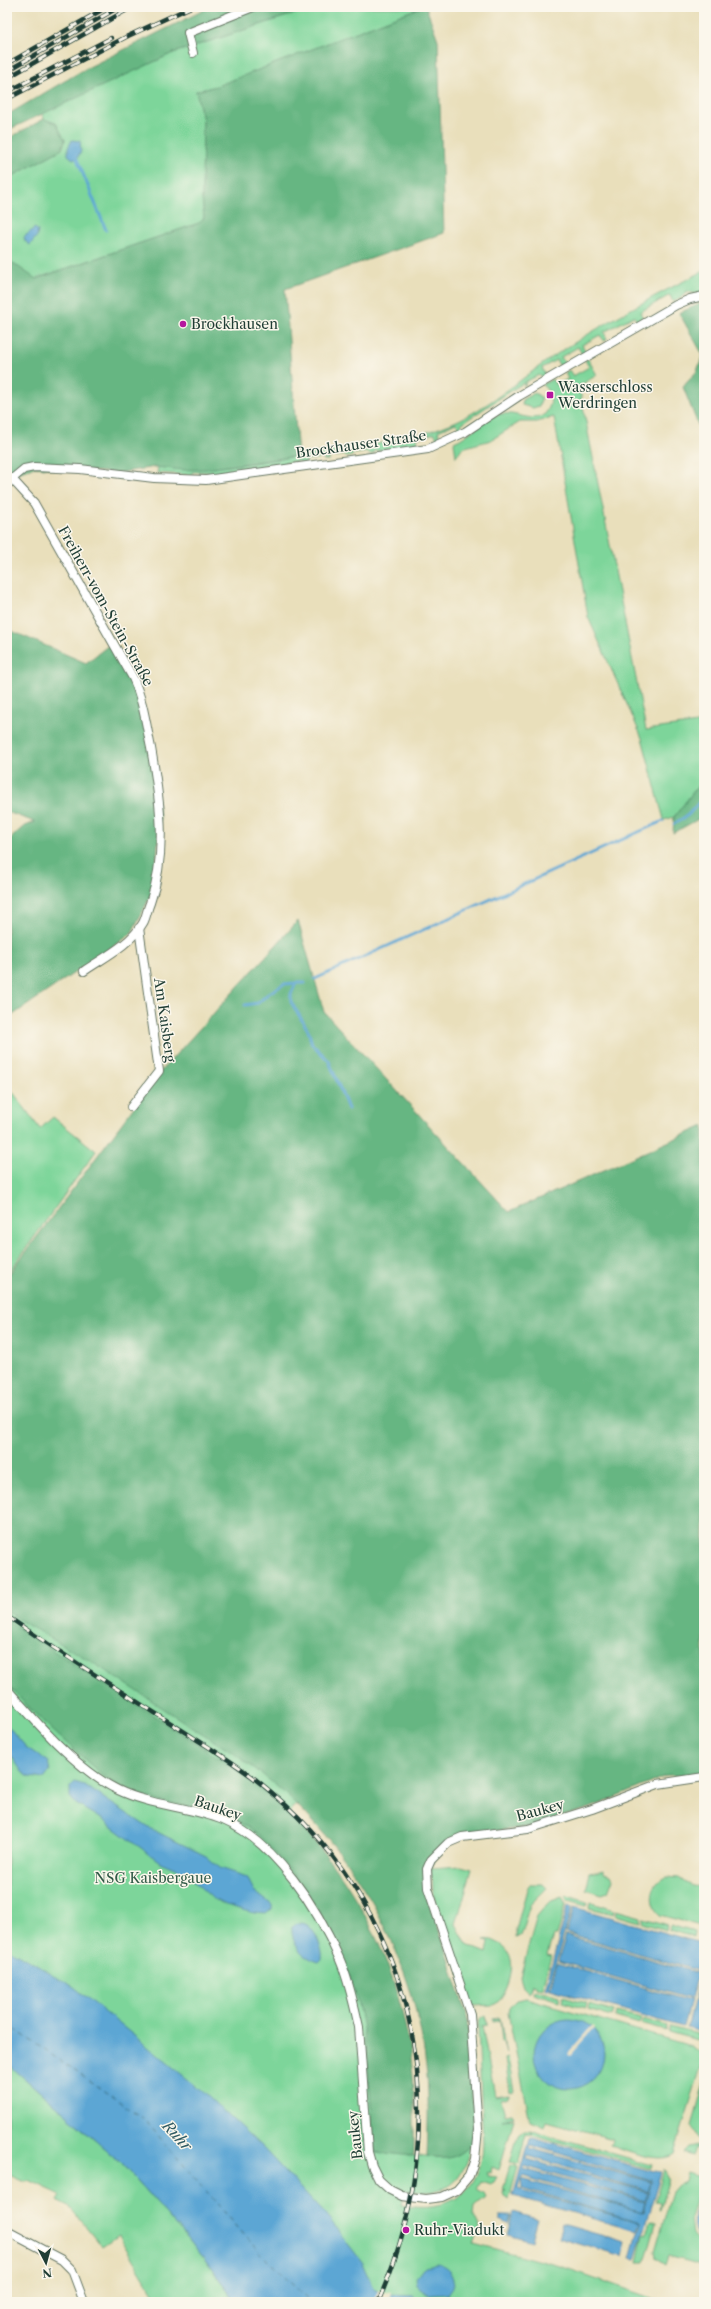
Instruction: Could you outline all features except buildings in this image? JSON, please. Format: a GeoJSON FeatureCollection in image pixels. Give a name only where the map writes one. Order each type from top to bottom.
{"type":"FeatureCollection","features":[{"type":"Feature","properties":{"kind":"street"},"geometry":{"type":"LineString","coordinates":[[193,53],[188,33],[253,7]]}},
{"type":"Feature","properties":{"kind":"street","name":"Brockhauser Straße"},"geometry":{"type":"LineString","coordinates":[[10,478],[24,469],[34,467],[80,468],[161,479],[206,480],[428,449],[465,432],[519,396],[676,306],[690,299],[704,296]]}},
{"type":"Feature","properties":{"kind":"street","name":"Freiherr-vom-Stein-Straße"},"geometry":{"type":"LineString","coordinates":[[10,478],[34,503],[133,678],[141,696],[158,788],[161,817],[161,847],[155,889],[143,923],[131,938],[84,971]]}},
{"type":"Feature","properties":{"kind":"street","name":"Am Kaisberg"},"geometry":{"type":"LineString","coordinates":[[131,1106],[159,1071],[139,928]]}},
{"type":"Feature","properties":{"kind":"street","name":"Baukey"},"geometry":{"type":"LineString","coordinates":[[7,1689],[48,1735],[101,1780],[118,1790],[143,1799],[220,1819],[240,1827],[257,1840],[296,1883],[308,1900],[340,1961],[354,2008],[359,2027],[368,2152],[372,2166],[379,2180],[390,2190],[402,2196],[437,2198],[457,2190],[469,2176],[475,2159],[478,2129],[470,2014],[428,1888],[427,1869],[436,1853],[448,1843],[462,1837],[528,1829],[592,1809],[658,1784],[704,1777]]}},
{"type":"Feature","properties":{"kind":"street"},"geometry":{"type":"LineString","coordinates":[[7,2231],[62,2260],[72,2270],[84,2302]]}},
{"type":"Feature","properties":{"kind":"green space"},"geometry":{"type":"Polygon","coordinates":[[[210,7],[315,7],[173,53],[8,130],[7,115],[85,69],[210,7]]]}},
{"type":"Feature","properties":{"kind":"green space"},"geometry":{"type":"Polygon","coordinates":[[[315,7],[421,7],[217,86],[196,91],[203,120],[202,197],[204,218],[199,223],[35,279],[7,259],[7,179],[62,149],[65,140],[56,124],[44,119],[42,113],[173,53],[315,7]]]}},
{"type":"Feature","properties":{"kind":"green space"},"geometry":{"type":"Polygon","coordinates":[[[421,7],[426,7],[438,40],[444,233],[285,289],[298,456],[207,469],[183,470],[155,467],[118,473],[34,467],[7,477],[7,259],[36,279],[199,223],[204,218],[202,197],[203,120],[196,91],[217,86],[421,7]]]}},
{"type":"Feature","properties":{"kind":"green space"},"geometry":{"type":"Polygon","coordinates":[[[44,119],[56,123],[65,140],[62,149],[7,179],[7,139],[44,119]]]}},
{"type":"Feature","properties":{"kind":"green space"},"geometry":{"type":"Polygon","coordinates":[[[704,271],[704,292],[696,294],[687,291],[681,298],[673,302],[670,295],[640,312],[643,318],[637,321],[634,316],[604,332],[607,339],[604,341],[600,335],[582,345],[586,352],[582,354],[578,347],[561,357],[565,363],[560,366],[556,360],[542,368],[545,374],[541,377],[539,375],[525,382],[525,386],[523,383],[461,424],[463,428],[460,429],[456,423],[438,431],[441,438],[437,440],[435,433],[417,438],[419,446],[415,447],[414,445],[397,448],[397,451],[392,452],[391,449],[374,451],[374,454],[368,454],[368,452],[352,454],[352,456],[346,457],[345,455],[329,457],[329,460],[323,460],[323,458],[306,460],[306,463],[300,463],[300,461],[283,463],[283,465],[276,466],[275,464],[260,466],[260,469],[254,469],[254,467],[237,469],[237,472],[231,473],[230,470],[208,474],[208,472],[192,472],[192,475],[157,473],[158,467],[197,468],[257,463],[370,445],[406,438],[442,427],[472,414],[572,344],[647,300],[704,271]]]}},
{"type":"Feature","properties":{"kind":"green space"},"geometry":{"type":"Polygon","coordinates":[[[704,302],[704,440],[683,387],[697,371],[703,355],[679,313],[704,302]]]}},
{"type":"Feature","properties":{"kind":"green space"},"geometry":{"type":"Polygon","coordinates":[[[588,359],[597,375],[579,386],[646,730],[704,722],[704,778],[674,817],[664,820],[642,738],[588,617],[554,417],[537,422],[520,422],[491,440],[462,448],[456,457],[454,442],[466,436],[482,423],[494,416],[506,413],[532,418],[543,416],[549,408],[551,400],[549,392],[542,385],[552,379],[556,385],[568,379],[565,373],[569,370],[573,376],[589,367],[585,360],[588,359]]]}},
{"type":"Feature","properties":{"kind":"green space"},"geometry":{"type":"Polygon","coordinates":[[[535,393],[542,398],[539,406],[533,408],[522,405],[523,399],[535,393]]]}},
{"type":"Feature","properties":{"kind":"green space"},"geometry":{"type":"Polygon","coordinates":[[[7,629],[86,663],[109,645],[132,677],[141,696],[160,817],[154,889],[131,934],[7,1019],[7,842],[23,827],[35,822],[7,812],[7,629]]]}},
{"type":"Feature","properties":{"kind":"green space"},"geometry":{"type":"Polygon","coordinates":[[[704,778],[704,816],[673,833],[674,817],[704,778]]]}},
{"type":"Feature","properties":{"kind":"green space"},"geometry":{"type":"Polygon","coordinates":[[[298,921],[324,1012],[509,1212],[704,1126],[704,1774],[692,1777],[669,1775],[590,1808],[528,1827],[462,1835],[439,1848],[425,1881],[426,1894],[444,1943],[467,2017],[474,2121],[471,2145],[456,2156],[446,2158],[427,2157],[428,2086],[420,2031],[409,1987],[393,1944],[373,1904],[348,1865],[320,1830],[289,1797],[238,1756],[77,1653],[7,1612],[7,1277],[160,1072],[298,921]]]}},
{"type":"Feature","properties":{"kind":"green space"},"geometry":{"type":"Polygon","coordinates":[[[7,1084],[40,1129],[53,1117],[96,1151],[7,1275],[7,1084]]]}},
{"type":"Feature","properties":{"kind":"green space","name":"NSG Kaisbergaue"},"geometry":{"type":"Polygon","coordinates":[[[7,1460],[305,1791],[286,1818],[314,1848],[411,2155],[436,2158],[450,2157],[463,2151],[471,2145],[463,2171],[450,2185],[442,2189],[432,2191],[405,2190],[401,2204],[434,2206],[448,2202],[460,2196],[469,2187],[477,2175],[483,2143],[478,2026],[480,2019],[486,2015],[487,2025],[482,2026],[495,2096],[509,2094],[509,2097],[501,2099],[505,2115],[512,2114],[514,2117],[502,2120],[514,2119],[499,2170],[492,2167],[491,2173],[487,2172],[487,2176],[497,2177],[494,2182],[490,2184],[481,2181],[477,2190],[484,2194],[486,2198],[475,2207],[474,2216],[480,2228],[474,2243],[559,2266],[664,2302],[359,2302],[7,1957],[7,1460]]]}},
{"type":"Feature","properties":{"kind":"green space"},"geometry":{"type":"Polygon","coordinates":[[[7,1620],[245,1776],[281,1806],[313,1840],[340,1875],[364,1914],[383,1954],[398,1997],[408,2042],[414,2088],[412,2089],[414,2091],[414,2156],[375,2152],[366,2047],[355,1993],[349,1974],[332,1935],[310,1899],[286,1866],[265,1842],[248,1827],[241,1823],[215,1812],[145,1798],[131,1793],[110,1781],[91,1765],[24,1703],[7,1684],[7,1620]]]}},
{"type":"Feature","properties":{"kind":"green space"},"geometry":{"type":"Polygon","coordinates":[[[461,1866],[472,1869],[456,1924],[467,1945],[487,1953],[489,1941],[484,1940],[492,1940],[505,1948],[509,1953],[512,1965],[508,1985],[502,1997],[494,2005],[470,2006],[450,1941],[432,1892],[431,1868],[461,1866]]]}},
{"type":"Feature","properties":{"kind":"green space"},"geometry":{"type":"Polygon","coordinates":[[[604,1870],[604,1873],[611,1875],[613,1879],[608,1892],[602,1894],[586,1889],[590,1873],[604,1870]]]}},
{"type":"Feature","properties":{"kind":"green space"},"geometry":{"type":"Polygon","coordinates":[[[666,1877],[679,1878],[693,1886],[704,1885],[704,1927],[660,1915],[656,1910],[652,1900],[652,1894],[657,1884],[666,1877]]]}},
{"type":"Feature","properties":{"kind":"green space"},"geometry":{"type":"Polygon","coordinates":[[[531,1884],[543,1884],[547,1888],[530,1905],[520,1936],[516,1937],[516,1929],[527,1889],[531,1884]]]}},
{"type":"Feature","properties":{"kind":"green space"},"geometry":{"type":"Polygon","coordinates":[[[568,1896],[587,1902],[586,1906],[569,1901],[565,1897],[568,1896]]]}},
{"type":"Feature","properties":{"kind":"green space"},"geometry":{"type":"Polygon","coordinates":[[[562,1897],[566,1904],[557,1936],[553,1936],[547,1955],[551,1956],[542,1988],[535,1987],[535,1985],[532,1984],[529,1993],[523,1987],[520,1977],[537,1916],[549,1902],[562,1897]]]}},
{"type":"Feature","properties":{"kind":"green space"},"geometry":{"type":"Polygon","coordinates":[[[590,1902],[614,1910],[613,1914],[589,1908],[590,1902]]]}},
{"type":"Feature","properties":{"kind":"green space"},"geometry":{"type":"Polygon","coordinates":[[[616,1910],[641,1917],[640,1922],[615,1915],[616,1910]]]}},
{"type":"Feature","properties":{"kind":"green space"},"geometry":{"type":"Polygon","coordinates":[[[643,1918],[667,1925],[666,1930],[642,1923],[643,1918]]]}},
{"type":"Feature","properties":{"kind":"green space"},"geometry":{"type":"Polygon","coordinates":[[[670,1925],[694,1932],[693,1937],[669,1930],[670,1925]]]}},
{"type":"Feature","properties":{"kind":"green space"},"geometry":{"type":"Polygon","coordinates":[[[534,1989],[560,1996],[559,2001],[533,1993],[534,1989]]]}},
{"type":"Feature","properties":{"kind":"green space"},"geometry":{"type":"Polygon","coordinates":[[[563,1996],[587,2003],[586,2008],[562,2001],[563,1996]]]}},
{"type":"Feature","properties":{"kind":"green space"},"geometry":{"type":"Polygon","coordinates":[[[526,1998],[691,2046],[700,2053],[702,2064],[674,2154],[668,2157],[660,2158],[643,2156],[611,2145],[613,2139],[547,2121],[545,2127],[530,2121],[508,2013],[509,2008],[516,2000],[526,1998]]]}},
{"type":"Feature","properties":{"kind":"green space"},"geometry":{"type":"Polygon","coordinates":[[[590,2004],[614,2011],[612,2016],[588,2009],[590,2004]]]}},
{"type":"Feature","properties":{"kind":"green space"},"geometry":{"type":"Polygon","coordinates":[[[616,2012],[641,2018],[639,2024],[615,2017],[616,2012]]]}},
{"type":"Feature","properties":{"kind":"green space"},"geometry":{"type":"Polygon","coordinates":[[[500,2018],[507,2054],[504,2042],[502,2042],[500,2020],[493,2021],[493,2019],[500,2018]]]}},
{"type":"Feature","properties":{"kind":"green space"},"geometry":{"type":"Polygon","coordinates":[[[643,2019],[667,2026],[666,2031],[641,2024],[643,2019]]]}},
{"type":"Feature","properties":{"kind":"green space"},"geometry":{"type":"Polygon","coordinates":[[[670,2027],[704,2036],[704,2042],[668,2032],[670,2027]]]}},
{"type":"Feature","properties":{"kind":"green space"},"geometry":{"type":"Polygon","coordinates":[[[508,2058],[514,2091],[510,2092],[505,2059],[508,2058]]]}},
{"type":"Feature","properties":{"kind":"green space"},"geometry":{"type":"Polygon","coordinates":[[[7,2063],[121,2163],[189,2240],[237,2302],[159,2302],[118,2235],[102,2246],[69,2206],[58,2200],[61,2195],[29,2180],[22,2181],[7,2174],[7,2063]]]}},
{"type":"Feature","properties":{"kind":"green space"},"geometry":{"type":"Polygon","coordinates":[[[704,2084],[704,2141],[698,2138],[692,2126],[704,2084]]]}},
{"type":"Feature","properties":{"kind":"green space"},"geometry":{"type":"Polygon","coordinates":[[[524,2130],[531,2130],[530,2134],[525,2133],[518,2164],[510,2162],[518,2135],[524,2130]]]}},
{"type":"Feature","properties":{"kind":"green space"},"geometry":{"type":"Polygon","coordinates":[[[532,2130],[652,2165],[651,2169],[531,2134],[532,2130]]]}},
{"type":"Feature","properties":{"kind":"green space"},"geometry":{"type":"Polygon","coordinates":[[[697,2145],[700,2148],[696,2147],[693,2155],[684,2152],[689,2147],[697,2145]]]}},
{"type":"Feature","properties":{"kind":"green space"},"geometry":{"type":"Polygon","coordinates":[[[510,2165],[518,2167],[509,2200],[504,2197],[503,2192],[506,2191],[503,2190],[510,2165]]]}},
{"type":"Feature","properties":{"kind":"green space"},"geometry":{"type":"Polygon","coordinates":[[[664,2169],[669,2178],[659,2210],[660,2202],[655,2201],[664,2169]]]}},
{"type":"Feature","properties":{"kind":"green space"},"geometry":{"type":"Polygon","coordinates":[[[688,2174],[704,2179],[704,2190],[696,2198],[690,2218],[692,2235],[704,2250],[704,2266],[668,2256],[665,2265],[656,2259],[655,2251],[672,2192],[678,2185],[686,2182],[688,2174]]]}},
{"type":"Feature","properties":{"kind":"green space"},"geometry":{"type":"Polygon","coordinates":[[[650,2221],[656,2223],[647,2256],[644,2262],[637,2262],[643,2234],[646,2235],[650,2221]]]}},
{"type":"Feature","properties":{"kind":"water"},"geometry":{"type":"Polygon","coordinates":[[[72,140],[80,141],[81,151],[77,159],[73,159],[68,155],[68,148],[72,140]]]}},
{"type":"Feature","properties":{"kind":"water"},"geometry":{"type":"Polygon","coordinates":[[[35,228],[38,231],[37,236],[30,245],[25,241],[24,237],[35,228]]]}},
{"type":"Feature","properties":{"kind":"water"},"geometry":{"type":"Polygon","coordinates":[[[7,1725],[26,1747],[48,1762],[50,1771],[44,1779],[29,1777],[22,1772],[7,1749],[7,1725]]]}},
{"type":"Feature","properties":{"kind":"water"},"geometry":{"type":"Polygon","coordinates":[[[75,1782],[84,1785],[149,1828],[206,1856],[220,1868],[247,1877],[254,1891],[272,1905],[272,1909],[266,1914],[254,1913],[226,1905],[212,1898],[184,1872],[160,1862],[106,1822],[76,1804],[70,1797],[70,1787],[75,1782]]]}},
{"type":"Feature","properties":{"kind":"water"},"geometry":{"type":"Polygon","coordinates":[[[568,1905],[572,1907],[548,1989],[545,1988],[568,1905]]]}},
{"type":"Feature","properties":{"kind":"water"},"geometry":{"type":"Polygon","coordinates":[[[574,1907],[704,1944],[699,1971],[566,1933],[574,1907]]]}},
{"type":"Feature","properties":{"kind":"water"},"geometry":{"type":"Polygon","coordinates":[[[298,1923],[304,1923],[310,1927],[316,1935],[322,1951],[322,1959],[319,1962],[307,1957],[295,1944],[292,1926],[298,1923]]]}},
{"type":"Feature","properties":{"kind":"water"},"geometry":{"type":"Polygon","coordinates":[[[566,1935],[698,1973],[691,1999],[558,1961],[566,1935]]]}},
{"type":"Feature","properties":{"kind":"water","name":"Ruhr"},"geometry":{"type":"Polygon","coordinates":[[[7,1948],[74,1987],[201,2090],[263,2148],[327,2217],[363,2263],[375,2290],[385,2294],[413,2295],[424,2302],[237,2302],[189,2240],[121,2163],[7,2063],[7,1948]]]}},
{"type":"Feature","properties":{"kind":"water"},"geometry":{"type":"Polygon","coordinates":[[[557,1963],[690,2001],[683,2027],[550,1989],[557,1963]]]}},
{"type":"Feature","properties":{"kind":"water"},"geometry":{"type":"Polygon","coordinates":[[[701,1974],[704,1975],[704,2003],[694,2000],[701,1974]]]}},
{"type":"Feature","properties":{"kind":"water"},"geometry":{"type":"Polygon","coordinates":[[[693,2002],[704,2005],[704,2033],[686,2028],[693,2002]]]}},
{"type":"Feature","properties":{"kind":"water"},"geometry":{"type":"Polygon","coordinates":[[[569,2019],[588,2025],[598,2035],[604,2054],[598,2073],[588,2083],[569,2089],[550,2083],[540,2073],[534,2054],[540,2035],[550,2025],[569,2019]]]}},
{"type":"Feature","properties":{"kind":"water"},"geometry":{"type":"Polygon","coordinates":[[[532,2137],[654,2172],[661,2172],[635,2259],[630,2258],[640,2222],[522,2188],[521,2179],[518,2189],[639,2222],[636,2231],[513,2196],[529,2138],[532,2137]],[[530,2145],[529,2148],[651,2182],[648,2191],[527,2156],[526,2159],[648,2192],[645,2201],[524,2166],[524,2169],[645,2202],[642,2212],[652,2179],[651,2181],[530,2145]],[[522,2176],[521,2179],[633,2209],[522,2176]]]}},
{"type":"Feature","properties":{"kind":"water"},"geometry":{"type":"Polygon","coordinates":[[[704,2195],[704,2246],[696,2234],[694,2227],[694,2213],[699,2200],[704,2195]]]}},
{"type":"Feature","properties":{"kind":"water"},"geometry":{"type":"Polygon","coordinates":[[[514,2212],[537,2219],[531,2241],[508,2234],[514,2212]]]}},
{"type":"Feature","properties":{"kind":"water"},"geometry":{"type":"Polygon","coordinates":[[[500,2215],[512,2215],[509,2223],[500,2219],[500,2215]]]}},
{"type":"Feature","properties":{"kind":"water"},"geometry":{"type":"Polygon","coordinates":[[[562,2224],[625,2242],[622,2256],[558,2237],[562,2224]]]}},
{"type":"Feature","properties":{"kind":"water"},"geometry":{"type":"Polygon","coordinates":[[[438,2264],[450,2271],[455,2284],[448,2294],[431,2295],[417,2285],[416,2278],[425,2266],[438,2264]]]}},
{"type":"Feature","properties":{"kind":"pier"},"geometry":{"type":"Polygon","coordinates":[[[592,2026],[594,2028],[570,2055],[568,2053],[592,2026]]]}},
{"type":"Feature","properties":{"kind":"pier"},"geometry":{"type":"Polygon","coordinates":[[[379,2290],[392,2292],[389,2302],[372,2302],[379,2290]]]}},
{"type":"Feature","properties":{"kind":"waterway"},"geometry":{"type":"LineString","coordinates":[[77,159],[106,230]]}},
{"type":"Feature","properties":{"kind":"waterway"},"geometry":{"type":"LineString","coordinates":[[674,824],[688,815],[704,797]]}},
{"type":"Feature","properties":{"kind":"waterway"},"geometry":{"type":"LineString","coordinates":[[315,979],[663,821]]}},
{"type":"Feature","properties":{"kind":"waterway"},"geometry":{"type":"LineString","coordinates":[[305,983],[296,983],[291,994],[291,1002],[308,1030],[312,1044],[329,1061],[348,1109]]}},
{"type":"Feature","properties":{"kind":"waterway"},"geometry":{"type":"LineString","coordinates":[[245,1005],[258,1003],[269,993],[284,984],[296,983]]}},
{"type":"Feature","properties":{"kind":"ferry route"},"geometry":{"type":"LineString","coordinates":[[7,2024],[143,2118],[259,2252],[312,2302]]}},
{"type":"Feature","properties":{"kind":"railway"},"geometry":{"type":"LineString","coordinates":[[7,64],[107,7]]}},
{"type":"Feature","properties":{"kind":"railway"},"geometry":{"type":"LineString","coordinates":[[7,71],[119,7]]}},
{"type":"Feature","properties":{"kind":"railway"},"geometry":{"type":"LineString","coordinates":[[7,78],[132,7]]}},
{"type":"Feature","properties":{"kind":"railway"},"geometry":{"type":"LineString","coordinates":[[7,99],[128,36],[191,7]]}},
{"type":"Feature","properties":{"kind":"railway"},"geometry":{"type":"LineString","coordinates":[[7,92],[111,38]]}},
{"type":"Feature","properties":{"kind":"railway"},"geometry":{"type":"LineString","coordinates":[[7,1616],[86,1669],[220,1754],[259,1782],[322,1843],[363,1901],[392,1963],[411,2028],[419,2096],[416,2165],[402,2234],[378,2302]]}},
{"type":"Feature","properties":{"kind":"place","name":"Brockhausen"},"geometry":{"type":"Point","coordinates":[183,324]}},
{"type":"Feature","properties":{"kind":"place","name":"Wasserschloss Werdringen"},"geometry":{"type":"Point","coordinates":[550,395]}},
{"type":"Feature","properties":{"kind":"place","name":"Ruhr-Viadukt"},"geometry":{"type":"Point","coordinates":[406,2230]}}]}
